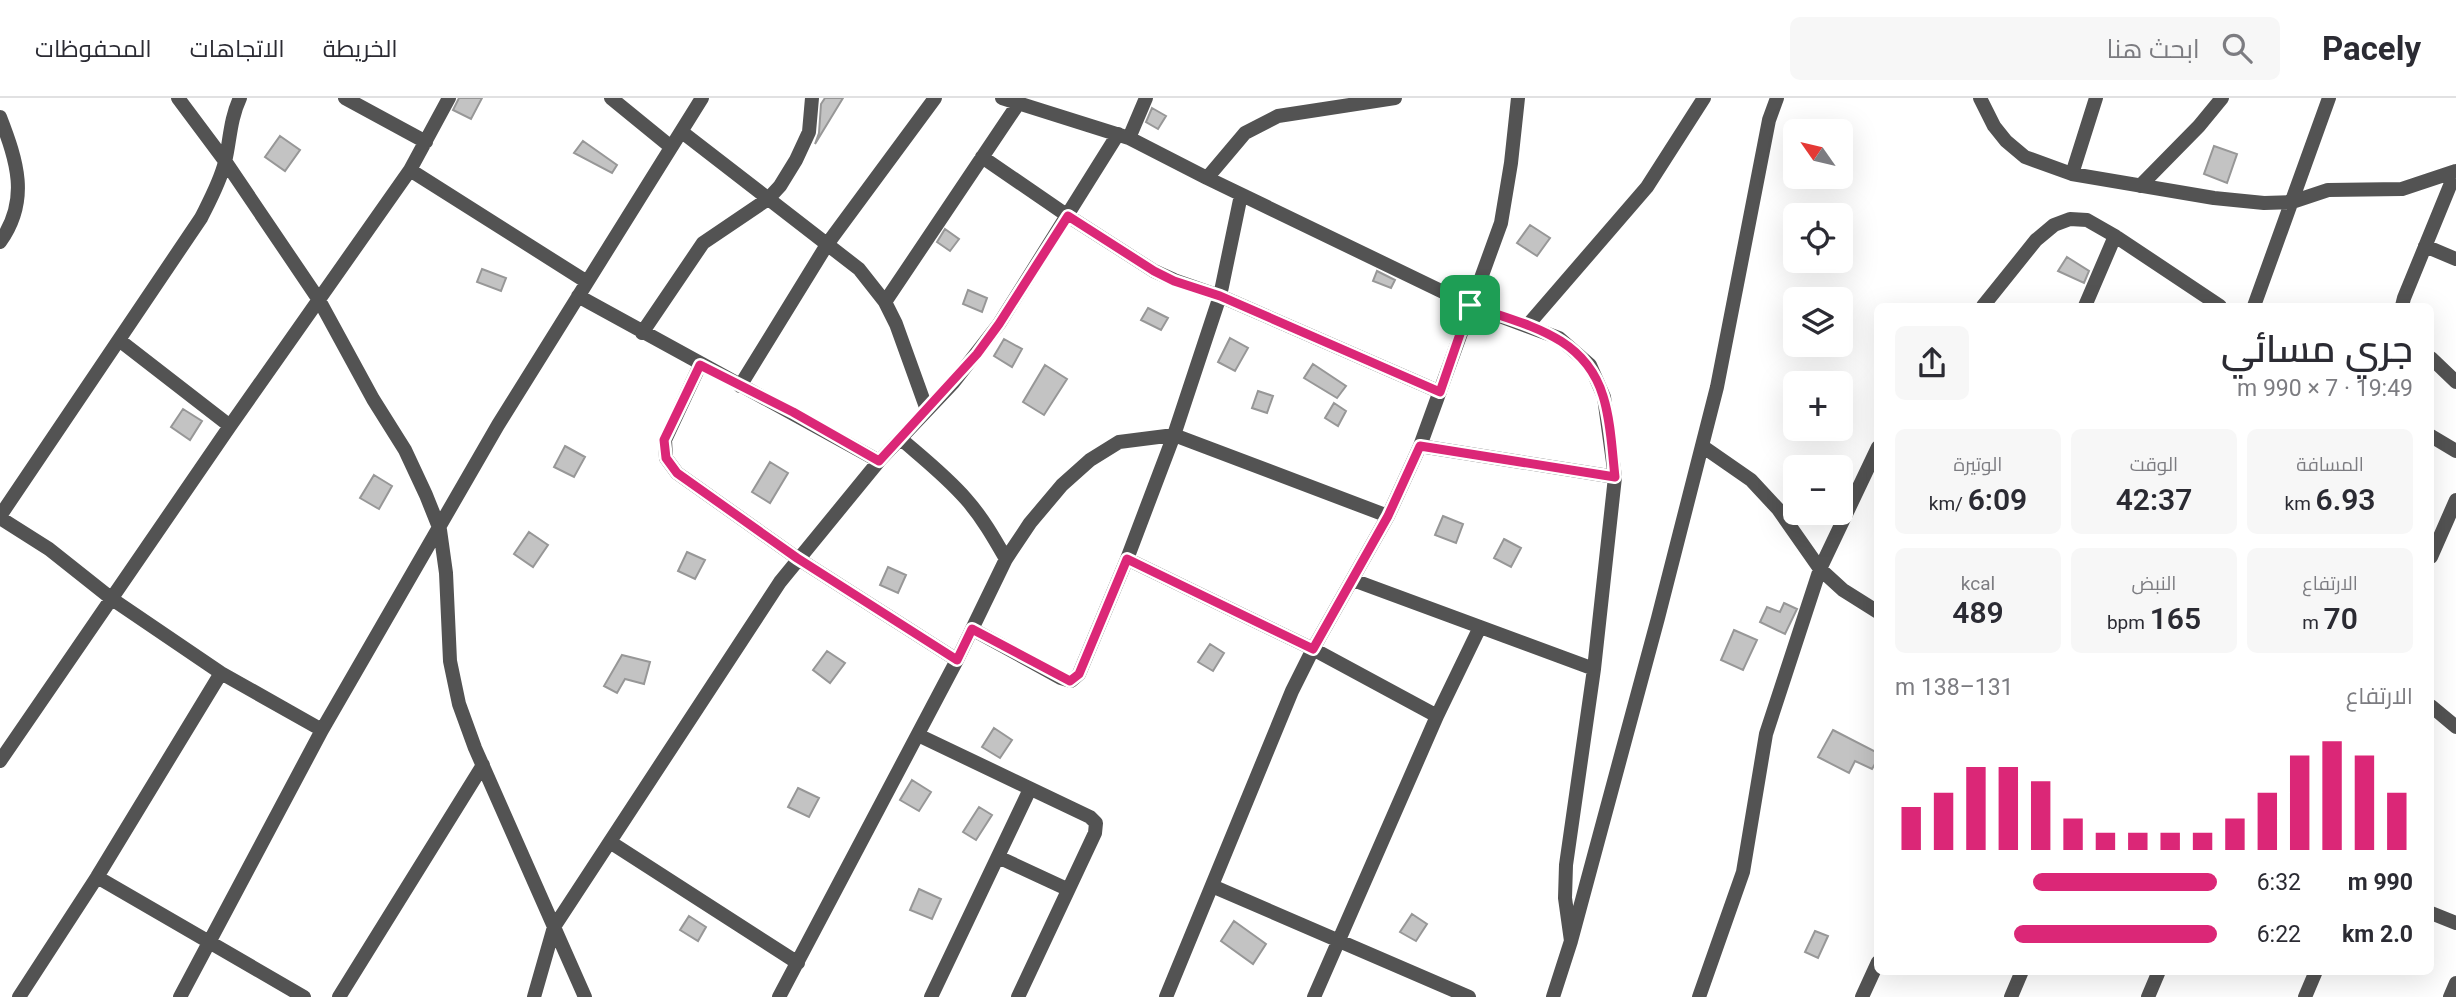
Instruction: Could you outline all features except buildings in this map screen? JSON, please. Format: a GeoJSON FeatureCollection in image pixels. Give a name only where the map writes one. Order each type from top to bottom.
{"type":"FeatureCollection","features":[{"type":"Feature","properties":{"kind":"street"},"geometry":{"type":"LineString","coordinates":[[178,98],[225,161],[319,300],[373,399],[405,450],[440,530],[447,584],[450,661],[458,704],[585,997]]}},
{"type":"Feature","properties":{"kind":"street"},"geometry":{"type":"LineString","coordinates":[[240,98],[234,110],[225,161],[218,183],[201,218],[0,517],[49,549],[112,599],[221,673],[322,730]]}},
{"type":"Feature","properties":{"kind":"street"},"geometry":{"type":"LineString","coordinates":[[345,98],[426,142]]}},
{"type":"Feature","properties":{"kind":"street"},"geometry":{"type":"LineString","coordinates":[[0,761],[410,170],[449,98]]}},
{"type":"Feature","properties":{"kind":"street"},"geometry":{"type":"LineString","coordinates":[[611,98],[671,147]]}},
{"type":"Feature","properties":{"kind":"street"},"geometry":{"type":"LineString","coordinates":[[180,997],[322,730],[440,530],[498,425],[702,98]]}},
{"type":"Feature","properties":{"kind":"street"},"geometry":{"type":"LineString","coordinates":[[642,333],[703,243],[768,199],[788,173],[809,132],[813,98]]}},
{"type":"Feature","properties":{"kind":"street"},"geometry":{"type":"LineString","coordinates":[[740,386],[828,243],[935,98]]}},
{"type":"Feature","properties":{"kind":"street"},"geometry":{"type":"LineString","coordinates":[[1002,98],[1123,136],[1470,305],[1559,338],[1590,365],[1604,397],[1615,477],[1594,668],[1566,864],[1565,898],[1571,941]]}},
{"type":"Feature","properties":{"kind":"street"},"geometry":{"type":"LineString","coordinates":[[534,997],[554,927],[797,558],[879,461],[977,354],[1146,98]]}},
{"type":"Feature","properties":{"kind":"street"},"geometry":{"type":"LineString","coordinates":[[1206,178],[1245,133],[1278,116],[1395,98]]}},
{"type":"Feature","properties":{"kind":"street"},"geometry":{"type":"LineString","coordinates":[[1166,997],[1292,691],[1388,516],[1420,446],[1501,223],[1518,98]]}},
{"type":"Feature","properties":{"kind":"street"},"geometry":{"type":"LineString","coordinates":[[1527,326],[1647,187],[1704,98]]}},
{"type":"Feature","properties":{"kind":"street"},"geometry":{"type":"LineString","coordinates":[[1553,997],[1571,941],[1717,387],[1769,120],[1777,98]]}},
{"type":"Feature","properties":{"kind":"street"},"geometry":{"type":"LineString","coordinates":[[1980,98],[1994,126],[2025,157],[2072,174],[2140,186],[2264,204],[2292,202],[2328,190],[2402,189],[2456,171]]}},
{"type":"Feature","properties":{"kind":"street"},"geometry":{"type":"LineString","coordinates":[[2072,174],[2096,98]]}},
{"type":"Feature","properties":{"kind":"street"},"geometry":{"type":"LineString","coordinates":[[2140,186],[2199,126],[2222,98]]}},
{"type":"Feature","properties":{"kind":"street"},"geometry":{"type":"LineString","coordinates":[[2255,303],[2329,98]]}},
{"type":"Feature","properties":{"kind":"street"},"geometry":{"type":"LineString","coordinates":[[885,302],[1018,104]]}},
{"type":"Feature","properties":{"kind":"street"},"geometry":{"type":"LineString","coordinates":[[0,117],[18,173],[19,200],[0,242]]}},
{"type":"Feature","properties":{"kind":"street"},"geometry":{"type":"LineString","coordinates":[[682,132],[859,269],[885,302],[896,324],[927,410]]}},
{"type":"Feature","properties":{"kind":"street"},"geometry":{"type":"LineString","coordinates":[[982,157],[1154,271],[1174,281],[1220,296],[1440,392]]}},
{"type":"Feature","properties":{"kind":"street"},"geometry":{"type":"LineString","coordinates":[[410,170],[587,282]]}},
{"type":"Feature","properties":{"kind":"street"},"geometry":{"type":"LineString","coordinates":[[2403,303],[2456,171]]}},
{"type":"Feature","properties":{"kind":"street"},"geometry":{"type":"LineString","coordinates":[[972,629],[1070,681],[1079,674],[1127,559],[1174,435],[1220,296],[1241,195]]}},
{"type":"Feature","properties":{"kind":"street"},"geometry":{"type":"LineString","coordinates":[[1985,303],[2036,240],[2054,225],[2070,219],[2087,220],[2115,236],[2216,303]]}},
{"type":"Feature","properties":{"kind":"street"},"geometry":{"type":"LineString","coordinates":[[2086,303],[2115,236]]}},
{"type":"Feature","properties":{"kind":"street"},"geometry":{"type":"LineString","coordinates":[[2424,246],[2456,259]]}},
{"type":"Feature","properties":{"kind":"street"},"geometry":{"type":"LineString","coordinates":[[578,296],[879,461]]}},
{"type":"Feature","properties":{"kind":"street"},"geometry":{"type":"LineString","coordinates":[[119,340],[230,426]]}},
{"type":"Feature","properties":{"kind":"street"},"geometry":{"type":"LineString","coordinates":[[2434,361],[2456,382]]}},
{"type":"Feature","properties":{"kind":"street"},"geometry":{"type":"LineString","coordinates":[[700,365],[664,440],[666,458],[677,473],[797,558],[957,660]]}},
{"type":"Feature","properties":{"kind":"street"},"geometry":{"type":"LineString","coordinates":[[779,997],[957,660],[1006,559],[1030,523],[1062,485],[1090,460],[1119,442],[1174,435],[1388,516]]}},
{"type":"Feature","properties":{"kind":"street"},"geometry":{"type":"LineString","coordinates":[[2434,438],[2456,452]]}},
{"type":"Feature","properties":{"kind":"street"},"geometry":{"type":"LineString","coordinates":[[901,439],[967,499],[1006,559]]}},
{"type":"Feature","properties":{"kind":"street"},"geometry":{"type":"LineString","coordinates":[[1420,446],[1615,477]]}},
{"type":"Feature","properties":{"kind":"street"},"geometry":{"type":"LineString","coordinates":[[1702,446],[1751,480],[1778,509],[1820,569],[1843,590],[1874,609]]}},
{"type":"Feature","properties":{"kind":"street"},"geometry":{"type":"LineString","coordinates":[[1699,997],[1743,872],[1766,734],[1820,569],[1874,455]]}},
{"type":"Feature","properties":{"kind":"street"},"geometry":{"type":"LineString","coordinates":[[2434,550],[2456,500]]}},
{"type":"Feature","properties":{"kind":"street"},"geometry":{"type":"LineString","coordinates":[[1127,559],[1313,649],[1437,716]]}},
{"type":"Feature","properties":{"kind":"street"},"geometry":{"type":"LineString","coordinates":[[1353,580],[1594,668]]}},
{"type":"Feature","properties":{"kind":"street"},"geometry":{"type":"LineString","coordinates":[[1314,997],[1479,626]]}},
{"type":"Feature","properties":{"kind":"street"},"geometry":{"type":"LineString","coordinates":[[19,997],[97,877],[221,673]]}},
{"type":"Feature","properties":{"kind":"street"},"geometry":{"type":"LineString","coordinates":[[2434,709],[2456,727]]}},
{"type":"Feature","properties":{"kind":"street"},"geometry":{"type":"LineString","coordinates":[[918,735],[1090,817],[1096,823],[1095,833],[1018,997]]}},
{"type":"Feature","properties":{"kind":"street"},"geometry":{"type":"LineString","coordinates":[[339,997],[483,765]]}},
{"type":"Feature","properties":{"kind":"street"},"geometry":{"type":"LineString","coordinates":[[931,997],[1030,789]]}},
{"type":"Feature","properties":{"kind":"street"},"geometry":{"type":"LineString","coordinates":[[610,842],[798,963]]}},
{"type":"Feature","properties":{"kind":"street"},"geometry":{"type":"LineString","coordinates":[[998,857],[1067,889]]}},
{"type":"Feature","properties":{"kind":"street"},"geometry":{"type":"LineString","coordinates":[[97,877],[304,997]]}},
{"type":"Feature","properties":{"kind":"street"},"geometry":{"type":"LineString","coordinates":[[1212,886],[1469,997]]}},
{"type":"Feature","properties":{"kind":"street"},"geometry":{"type":"LineString","coordinates":[[2434,915],[2456,923]]}},
{"type":"Feature","properties":{"kind":"street"},"geometry":{"type":"LineString","coordinates":[[1862,997],[1874,971]]}},
{"type":"Feature","properties":{"kind":"street"},"geometry":{"type":"LineString","coordinates":[[2011,997],[2020,975]]}},
{"type":"Feature","properties":{"kind":"street"},"geometry":{"type":"LineString","coordinates":[[2148,997],[2157,975]]}},
{"type":"Feature","properties":{"kind":"street"},"geometry":{"type":"LineString","coordinates":[[2305,997],[2314,975]]}},
{"type":"Feature","properties":{"kind":"street"},"geometry":{"type":"LineString","coordinates":[[2450,997],[2456,983]]}},
{"type":"Feature","properties":{"kind":"route"},"geometry":{"type":"LineString","coordinates":[[1068,216],[1174,281],[1220,296],[1440,392],[1470,305],[1559,338],[1590,365],[1604,397],[1615,477],[1420,446],[1388,516],[1313,649],[1127,559],[1079,674],[1070,681],[972,629],[957,660],[797,558],[677,473],[666,458],[664,440],[700,365],[793,412],[879,461],[977,354],[1068,216]]}}]}
